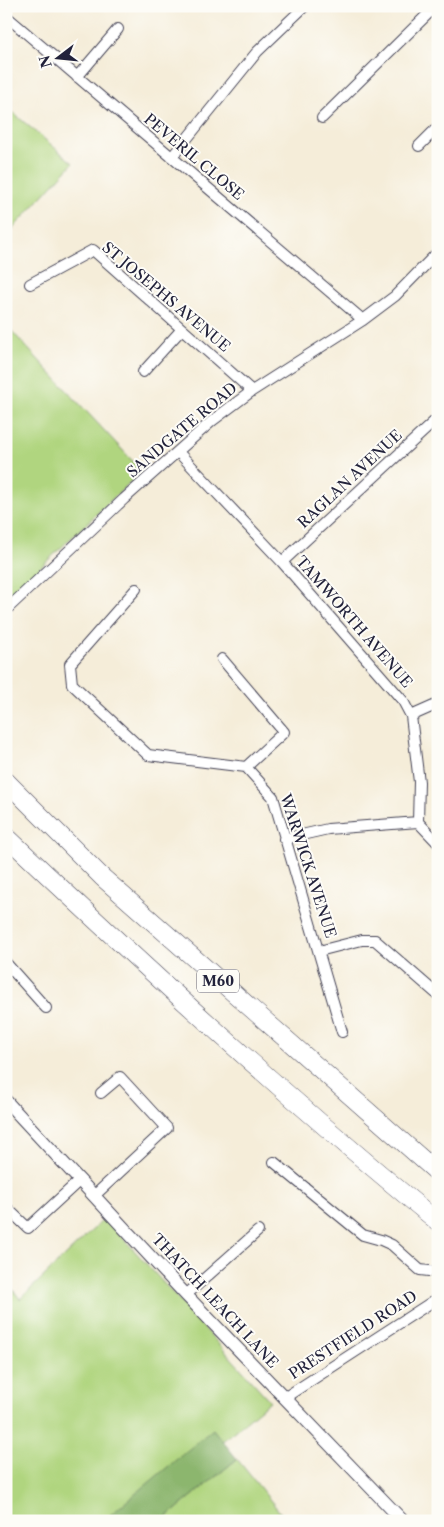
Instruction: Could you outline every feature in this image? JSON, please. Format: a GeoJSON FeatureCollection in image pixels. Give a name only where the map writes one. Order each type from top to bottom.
{"type":"FeatureCollection","features":[{"type":"Feature","properties":{"kind":"highway","name":"M60"},"geometry":{"type":"LineString","coordinates":[[6,780],[102,877],[438,1173]]}},
{"type":"Feature","properties":{"kind":"highway","name":"M60"},"geometry":{"type":"LineString","coordinates":[[6,836],[252,1062],[371,1167],[438,1222]]}},
{"type":"Feature","properties":{"kind":"street"},"geometry":{"type":"LineString","coordinates":[[172,157],[257,52],[305,6]]}},
{"type":"Feature","properties":{"kind":"street"},"geometry":{"type":"LineString","coordinates":[[322,118],[436,6]]}},
{"type":"Feature","properties":{"kind":"street","name":"PEVERIL CLOSE"},"geometry":{"type":"LineString","coordinates":[[6,16],[363,320]]}},
{"type":"Feature","properties":{"kind":"street"},"geometry":{"type":"LineString","coordinates":[[77,77],[118,29]]}},
{"type":"Feature","properties":{"kind":"street"},"geometry":{"type":"LineString","coordinates":[[418,146],[438,127]]}},
{"type":"Feature","properties":{"kind":"street","name":"ST JOSEPHS AVENUE"},"geometry":{"type":"LineString","coordinates":[[30,284],[93,250],[252,391]]}},
{"type":"Feature","properties":{"kind":"street","name":"SANDGATE ROAD"},"geometry":{"type":"LineString","coordinates":[[6,610],[212,421],[252,391],[363,320],[395,296],[438,252]]}},
{"type":"Feature","properties":{"kind":"street"},"geometry":{"type":"LineString","coordinates":[[143,372],[182,329]]}},
{"type":"Feature","properties":{"kind":"street","name":"RAGLAN AVENUE"},"geometry":{"type":"LineString","coordinates":[[282,562],[438,418]]}},
{"type":"Feature","properties":{"kind":"street","name":"TAMWORTH AVENUE"},"geometry":{"type":"LineString","coordinates":[[178,452],[282,562],[403,701],[410,716],[419,782],[418,822]]}},
{"type":"Feature","properties":{"kind":"street"},"geometry":{"type":"LineString","coordinates":[[136,589],[70,664],[72,684],[148,755],[246,767],[284,732],[222,659]]}},
{"type":"Feature","properties":{"kind":"street"},"geometry":{"type":"LineString","coordinates":[[410,716],[438,704]]}},
{"type":"Feature","properties":{"kind":"street","name":"WARWICK AVENUE"},"geometry":{"type":"LineString","coordinates":[[246,767],[273,796],[284,839],[342,1032]]}},
{"type":"Feature","properties":{"kind":"street"},"geometry":{"type":"LineString","coordinates":[[284,839],[328,829],[418,822],[438,843]]}},
{"type":"Feature","properties":{"kind":"street"},"geometry":{"type":"LineString","coordinates":[[319,951],[362,940],[375,940],[438,995]]}},
{"type":"Feature","properties":{"kind":"street"},"geometry":{"type":"LineString","coordinates":[[6,963],[46,1008]]}},
{"type":"Feature","properties":{"kind":"street"},"geometry":{"type":"LineString","coordinates":[[95,1195],[167,1128],[120,1076],[101,1093]]}},
{"type":"Feature","properties":{"kind":"street","name":"THATCH LEACH LANE"},"geometry":{"type":"LineString","coordinates":[[6,1101],[186,1295],[403,1521]]}},
{"type":"Feature","properties":{"kind":"street"},"geometry":{"type":"LineString","coordinates":[[274,1162],[363,1236],[381,1240],[392,1245],[420,1270],[438,1272]]}},
{"type":"Feature","properties":{"kind":"street"},"geometry":{"type":"LineString","coordinates":[[6,1207],[28,1228],[80,1180]]}},
{"type":"Feature","properties":{"kind":"street"},"geometry":{"type":"LineString","coordinates":[[186,1295],[258,1231]]}},
{"type":"Feature","properties":{"kind":"street","name":"PRESTFIELD ROAD"},"geometry":{"type":"LineString","coordinates":[[284,1398],[438,1298]]}},
{"type":"Feature","properties":{"kind":"green space"},"geometry":{"type":"Polygon","coordinates":[[[6,107],[73,163],[6,236],[6,107]]]}},
{"type":"Feature","properties":{"kind":"green space"},"geometry":{"type":"Polygon","coordinates":[[[6,325],[142,471],[6,600],[6,325]]]}},
{"type":"Feature","properties":{"kind":"green space"},"geometry":{"type":"Polygon","coordinates":[[[105,1218],[270,1401],[128,1521],[6,1521],[6,1285],[8,1283],[20,1299],[105,1218]]]}},
{"type":"Feature","properties":{"kind":"green space"},"geometry":{"type":"Polygon","coordinates":[[[213,1429],[237,1459],[162,1521],[103,1521],[213,1429]]]}},
{"type":"Feature","properties":{"kind":"green space"},"geometry":{"type":"Polygon","coordinates":[[[237,1459],[287,1521],[162,1521],[237,1459]]]}}]}
